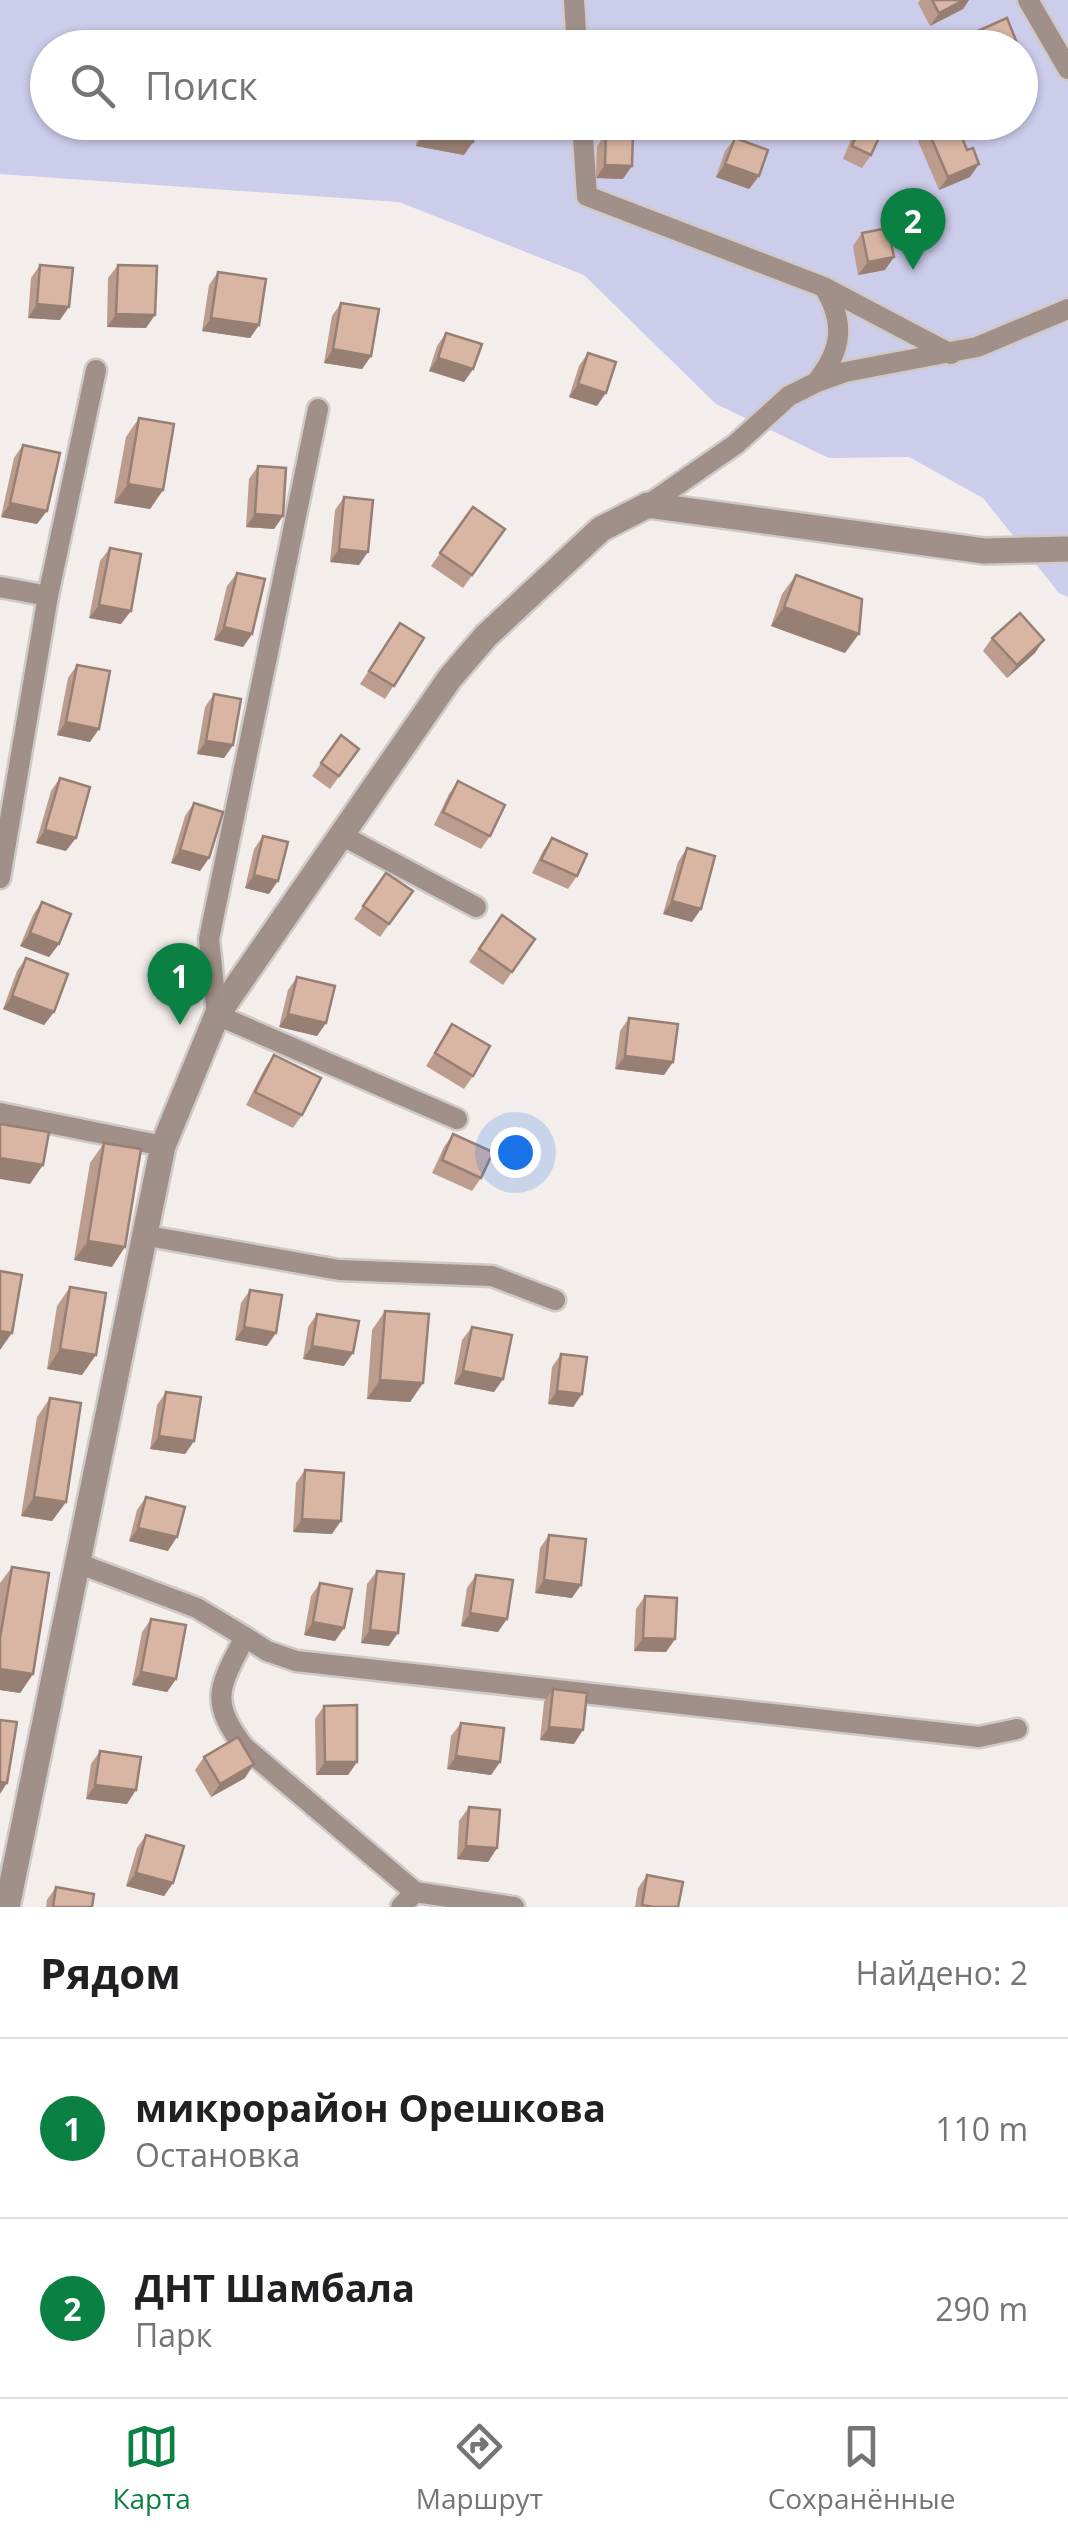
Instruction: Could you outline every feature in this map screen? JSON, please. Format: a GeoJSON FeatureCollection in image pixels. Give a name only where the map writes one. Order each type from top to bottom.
{"type":"FeatureCollection","features":[{"type":"Feature","properties":{"kind":"street"},"geometry":{"type":"LineString","coordinates":[[574,0],[576,30]]}},
{"type":"Feature","properties":{"kind":"street"},"geometry":{"type":"LineString","coordinates":[[1028,0],[1068,69]]}},
{"type":"Feature","properties":{"kind":"street"},"geometry":{"type":"LineString","coordinates":[[583,140],[587,196],[824,287],[950,354]]}},
{"type":"Feature","properties":{"kind":"street"},"geometry":{"type":"LineString","coordinates":[[816,382],[833,361],[840,336],[837,309],[824,287]]}},
{"type":"Feature","properties":{"kind":"street"},"geometry":{"type":"LineString","coordinates":[[6,1907],[148,1236],[163,1146],[217,1015],[450,678],[486,636],[601,529],[648,506],[736,444],[788,396],[816,382],[846,372],[950,354],[1068,309]]}},
{"type":"Feature","properties":{"kind":"street"},"geometry":{"type":"LineString","coordinates":[[0,878],[48,596],[96,370]]}},
{"type":"Feature","properties":{"kind":"street"},"geometry":{"type":"LineString","coordinates":[[217,1015],[210,939],[318,409]]}},
{"type":"Feature","properties":{"kind":"street"},"geometry":{"type":"LineString","coordinates":[[648,506],[984,551],[1068,548]]}},
{"type":"Feature","properties":{"kind":"street"},"geometry":{"type":"LineString","coordinates":[[0,587],[48,596]]}},
{"type":"Feature","properties":{"kind":"street"},"geometry":{"type":"LineString","coordinates":[[343,836],[476,908]]}},
{"type":"Feature","properties":{"kind":"street"},"geometry":{"type":"LineString","coordinates":[[217,1015],[457,1119]]}},
{"type":"Feature","properties":{"kind":"street"},"geometry":{"type":"LineString","coordinates":[[0,1112],[163,1146]]}},
{"type":"Feature","properties":{"kind":"street"},"geometry":{"type":"LineString","coordinates":[[148,1236],[339,1270],[492,1276],[556,1300]]}},
{"type":"Feature","properties":{"kind":"street"},"geometry":{"type":"LineString","coordinates":[[80,1564],[197,1608],[267,1651],[296,1660],[979,1736],[1017,1730]]}},
{"type":"Feature","properties":{"kind":"street"},"geometry":{"type":"LineString","coordinates":[[245,1637],[222,1682],[219,1704],[227,1726],[244,1747],[408,1900],[514,1907]]}},
{"type":"Feature","properties":{"kind":"shaded area"},"geometry":{"type":"Polygon","coordinates":[[[0,0],[1068,0],[1068,597],[1059,593],[983,498],[909,457],[829,458],[716,404],[584,275],[399,202],[0,174],[0,0]]]}},
{"type":"Feature","properties":{"kind":"building"},"geometry":{"type":"Polygon","coordinates":[[[932,0],[964,0],[939,13],[932,0]]]}},
{"type":"Feature","properties":{"kind":"building"},"geometry":{"type":"Polygon","coordinates":[[[1007,18],[1012,30],[980,30],[1007,18]]]}},
{"type":"Feature","properties":{"kind":"building"},"geometry":{"type":"Polygon","coordinates":[[[606,140],[633,140],[632,166],[605,165],[606,140]]]}},
{"type":"Feature","properties":{"kind":"building"},"geometry":{"type":"Polygon","coordinates":[[[734,140],[768,150],[759,176],[725,164],[734,140]]]}},
{"type":"Feature","properties":{"kind":"building"},"geometry":{"type":"Polygon","coordinates":[[[854,140],[878,140],[871,155],[852,146],[854,140]]]}},
{"type":"Feature","properties":{"kind":"building"},"geometry":{"type":"Polygon","coordinates":[[[932,140],[963,140],[967,150],[973,148],[979,164],[948,177],[932,140]]]}},
{"type":"Feature","properties":{"kind":"building"},"geometry":{"type":"Polygon","coordinates":[[[888,228],[894,257],[868,262],[862,233],[888,228]]]}},
{"type":"Feature","properties":{"kind":"building"},"geometry":{"type":"Polygon","coordinates":[[[40,265],[73,268],[69,307],[37,304],[40,265]]]}},
{"type":"Feature","properties":{"kind":"building"},"geometry":{"type":"Polygon","coordinates":[[[118,265],[157,266],[155,315],[116,314],[118,265]]]}},
{"type":"Feature","properties":{"kind":"building"},"geometry":{"type":"Polygon","coordinates":[[[218,272],[266,279],[259,325],[211,318],[218,272]]]}},
{"type":"Feature","properties":{"kind":"building"},"geometry":{"type":"Polygon","coordinates":[[[341,303],[379,309],[371,356],[333,349],[341,303]]]}},
{"type":"Feature","properties":{"kind":"building"},"geometry":{"type":"Polygon","coordinates":[[[446,333],[482,344],[473,369],[438,358],[446,333]]]}},
{"type":"Feature","properties":{"kind":"building"},"geometry":{"type":"Polygon","coordinates":[[[588,353],[616,362],[606,393],[578,384],[588,353]]]}},
{"type":"Feature","properties":{"kind":"building"},"geometry":{"type":"Polygon","coordinates":[[[139,418],[174,424],[163,490],[128,484],[139,418]]]}},
{"type":"Feature","properties":{"kind":"building"},"geometry":{"type":"Polygon","coordinates":[[[23,445],[60,453],[47,511],[10,503],[23,445]]]}},
{"type":"Feature","properties":{"kind":"building"},"geometry":{"type":"Polygon","coordinates":[[[258,466],[286,468],[283,516],[255,514],[258,466]]]}},
{"type":"Feature","properties":{"kind":"building"},"geometry":{"type":"Polygon","coordinates":[[[344,497],[373,500],[368,552],[339,549],[344,497]]]}},
{"type":"Feature","properties":{"kind":"building"},"geometry":{"type":"Polygon","coordinates":[[[473,507],[505,529],[472,575],[440,553],[473,507]]]}},
{"type":"Feature","properties":{"kind":"building"},"geometry":{"type":"Polygon","coordinates":[[[110,548],[141,554],[131,611],[99,605],[110,548]]]}},
{"type":"Feature","properties":{"kind":"building"},"geometry":{"type":"Polygon","coordinates":[[[237,573],[265,579],[252,634],[224,627],[237,573]]]}},
{"type":"Feature","properties":{"kind":"building"},"geometry":{"type":"Polygon","coordinates":[[[796,575],[862,599],[859,634],[784,607],[796,575]]]}},
{"type":"Feature","properties":{"kind":"building"},"geometry":{"type":"Polygon","coordinates":[[[1020,613],[1044,640],[1017,665],[992,638],[1020,613]]]}},
{"type":"Feature","properties":{"kind":"building"},"geometry":{"type":"Polygon","coordinates":[[[400,623],[424,638],[394,686],[369,671],[400,623]]]}},
{"type":"Feature","properties":{"kind":"building"},"geometry":{"type":"Polygon","coordinates":[[[77,665],[110,671],[99,729],[66,722],[77,665]]]}},
{"type":"Feature","properties":{"kind":"building"},"geometry":{"type":"Polygon","coordinates":[[[214,694],[241,699],[233,745],[206,741],[214,694]]]}},
{"type":"Feature","properties":{"kind":"building"},"geometry":{"type":"Polygon","coordinates":[[[341,735],[359,749],[339,776],[321,763],[341,735]]]}},
{"type":"Feature","properties":{"kind":"building"},"geometry":{"type":"Polygon","coordinates":[[[60,778],[90,787],[76,838],[45,830],[60,778]]]}},
{"type":"Feature","properties":{"kind":"building"},"geometry":{"type":"Polygon","coordinates":[[[458,781],[505,805],[490,836],[443,812],[458,781]]]}},
{"type":"Feature","properties":{"kind":"building"},"geometry":{"type":"Polygon","coordinates":[[[194,803],[223,812],[209,858],[180,850],[194,803]]]}},
{"type":"Feature","properties":{"kind":"building"},"geometry":{"type":"Polygon","coordinates":[[[263,836],[288,842],[278,881],[254,875],[263,836]]]}},
{"type":"Feature","properties":{"kind":"building"},"geometry":{"type":"Polygon","coordinates":[[[552,838],[587,854],[577,876],[541,860],[552,838]]]}},
{"type":"Feature","properties":{"kind":"building"},"geometry":{"type":"Polygon","coordinates":[[[687,848],[715,856],[701,909],[672,901],[687,848]]]}},
{"type":"Feature","properties":{"kind":"building"},"geometry":{"type":"Polygon","coordinates":[[[386,873],[413,891],[389,924],[363,906],[386,873]]]}},
{"type":"Feature","properties":{"kind":"building"},"geometry":{"type":"Polygon","coordinates":[[[42,902],[71,914],[59,944],[30,933],[42,902]]]}},
{"type":"Feature","properties":{"kind":"building"},"geometry":{"type":"Polygon","coordinates":[[[502,915],[535,939],[512,972],[479,949],[502,915]]]}},
{"type":"Feature","properties":{"kind":"building"},"geometry":{"type":"Polygon","coordinates":[[[26,958],[68,974],[54,1012],[12,996],[26,958]]]}},
{"type":"Feature","properties":{"kind":"building"},"geometry":{"type":"Polygon","coordinates":[[[297,977],[335,986],[326,1023],[288,1014],[297,977]]]}},
{"type":"Feature","properties":{"kind":"building"},"geometry":{"type":"Polygon","coordinates":[[[629,1018],[678,1024],[673,1062],[625,1056],[629,1018]]]}},
{"type":"Feature","properties":{"kind":"building"},"geometry":{"type":"Polygon","coordinates":[[[452,1024],[490,1046],[473,1076],[435,1053],[452,1024]]]}},
{"type":"Feature","properties":{"kind":"building"},"geometry":{"type":"Polygon","coordinates":[[[274,1055],[321,1078],[302,1115],[255,1092],[274,1055]]]}},
{"type":"Feature","properties":{"kind":"building"},"geometry":{"type":"Polygon","coordinates":[[[0,1124],[49,1132],[43,1165],[0,1158],[0,1124]]]}},
{"type":"Feature","properties":{"kind":"building"},"geometry":{"type":"Polygon","coordinates":[[[453,1134],[493,1152],[481,1178],[442,1160],[453,1134]]]}},
{"type":"Feature","properties":{"kind":"building"},"geometry":{"type":"Polygon","coordinates":[[[104,1143],[141,1149],[125,1247],[88,1241],[104,1143]]]}},
{"type":"Feature","properties":{"kind":"building"},"geometry":{"type":"Polygon","coordinates":[[[0,1271],[22,1275],[12,1333],[0,1331],[0,1271]]]}},
{"type":"Feature","properties":{"kind":"building"},"geometry":{"type":"Polygon","coordinates":[[[70,1287],[106,1293],[96,1355],[60,1349],[70,1287]]]}},
{"type":"Feature","properties":{"kind":"building"},"geometry":{"type":"Polygon","coordinates":[[[250,1290],[282,1295],[276,1333],[244,1327],[250,1290]]]}},
{"type":"Feature","properties":{"kind":"building"},"geometry":{"type":"Polygon","coordinates":[[[385,1311],[429,1314],[423,1383],[380,1380],[385,1311]]]}},
{"type":"Feature","properties":{"kind":"building"},"geometry":{"type":"Polygon","coordinates":[[[317,1314],[359,1321],[353,1353],[312,1346],[317,1314]]]}},
{"type":"Feature","properties":{"kind":"building"},"geometry":{"type":"Polygon","coordinates":[[[472,1327],[512,1335],[503,1379],[463,1371],[472,1327]]]}},
{"type":"Feature","properties":{"kind":"building"},"geometry":{"type":"Polygon","coordinates":[[[561,1354],[587,1357],[582,1394],[557,1391],[561,1354]]]}},
{"type":"Feature","properties":{"kind":"building"},"geometry":{"type":"Polygon","coordinates":[[[166,1392],[201,1397],[194,1441],[159,1436],[166,1392]]]}},
{"type":"Feature","properties":{"kind":"building"},"geometry":{"type":"Polygon","coordinates":[[[50,1398],[81,1403],[66,1502],[34,1497],[50,1398]]]}},
{"type":"Feature","properties":{"kind":"building"},"geometry":{"type":"Polygon","coordinates":[[[305,1470],[344,1473],[341,1521],[302,1519],[305,1470]]]}},
{"type":"Feature","properties":{"kind":"building"},"geometry":{"type":"Polygon","coordinates":[[[146,1497],[185,1507],[177,1537],[138,1528],[146,1497]]]}},
{"type":"Feature","properties":{"kind":"building"},"geometry":{"type":"Polygon","coordinates":[[[549,1535],[586,1539],[581,1585],[544,1580],[549,1535]]]}},
{"type":"Feature","properties":{"kind":"building"},"geometry":{"type":"Polygon","coordinates":[[[12,1567],[49,1573],[33,1674],[0,1669],[0,1638],[12,1567]]]}},
{"type":"Feature","properties":{"kind":"building"},"geometry":{"type":"Polygon","coordinates":[[[377,1571],[404,1574],[398,1633],[370,1630],[377,1571]]]}},
{"type":"Feature","properties":{"kind":"building"},"geometry":{"type":"Polygon","coordinates":[[[476,1575],[513,1580],[507,1619],[470,1613],[476,1575]]]}},
{"type":"Feature","properties":{"kind":"building"},"geometry":{"type":"Polygon","coordinates":[[[320,1583],[352,1589],[344,1628],[313,1622],[320,1583]]]}},
{"type":"Feature","properties":{"kind":"building"},"geometry":{"type":"Polygon","coordinates":[[[645,1596],[677,1598],[675,1639],[643,1638],[645,1596]]]}},
{"type":"Feature","properties":{"kind":"building"},"geometry":{"type":"Polygon","coordinates":[[[151,1619],[186,1625],[176,1679],[141,1672],[151,1619]]]}},
{"type":"Feature","properties":{"kind":"building"},"geometry":{"type":"Polygon","coordinates":[[[553,1689],[587,1693],[583,1730],[549,1727],[553,1689]]]}},
{"type":"Feature","properties":{"kind":"building"},"geometry":{"type":"Polygon","coordinates":[[[357,1705],[357,1762],[325,1762],[324,1706],[357,1705]]]}},
{"type":"Feature","properties":{"kind":"building"},"geometry":{"type":"Polygon","coordinates":[[[0,1720],[17,1722],[7,1783],[0,1782],[0,1720]]]}},
{"type":"Feature","properties":{"kind":"building"},"geometry":{"type":"Polygon","coordinates":[[[461,1723],[504,1728],[500,1762],[456,1756],[461,1723]]]}},
{"type":"Feature","properties":{"kind":"building"},"geometry":{"type":"Polygon","coordinates":[[[238,1737],[254,1764],[220,1784],[204,1757],[238,1737]]]}},
{"type":"Feature","properties":{"kind":"building"},"geometry":{"type":"Polygon","coordinates":[[[100,1751],[141,1757],[136,1790],[95,1785],[100,1751]]]}},
{"type":"Feature","properties":{"kind":"building"},"geometry":{"type":"Polygon","coordinates":[[[469,1807],[500,1810],[497,1848],[466,1846],[469,1807]]]}},
{"type":"Feature","properties":{"kind":"building"},"geometry":{"type":"Polygon","coordinates":[[[146,1835],[184,1846],[173,1883],[136,1873],[146,1835]]]}},
{"type":"Feature","properties":{"kind":"building"},"geometry":{"type":"Polygon","coordinates":[[[647,1875],[683,1882],[678,1907],[642,1905],[647,1875]]]}},
{"type":"Feature","properties":{"kind":"building"},"geometry":{"type":"Polygon","coordinates":[[[56,1887],[94,1894],[92,1907],[53,1907],[56,1887]]]}},
{"type":"Feature","properties":{"kind":"place","name":"ДНТ Шамбала"},"geometry":{"type":"Point","coordinates":[913,270]}},
{"type":"Feature","properties":{"kind":"place","name":"микрорайон Орешкова"},"geometry":{"type":"Point","coordinates":[180,1025]}}]}
